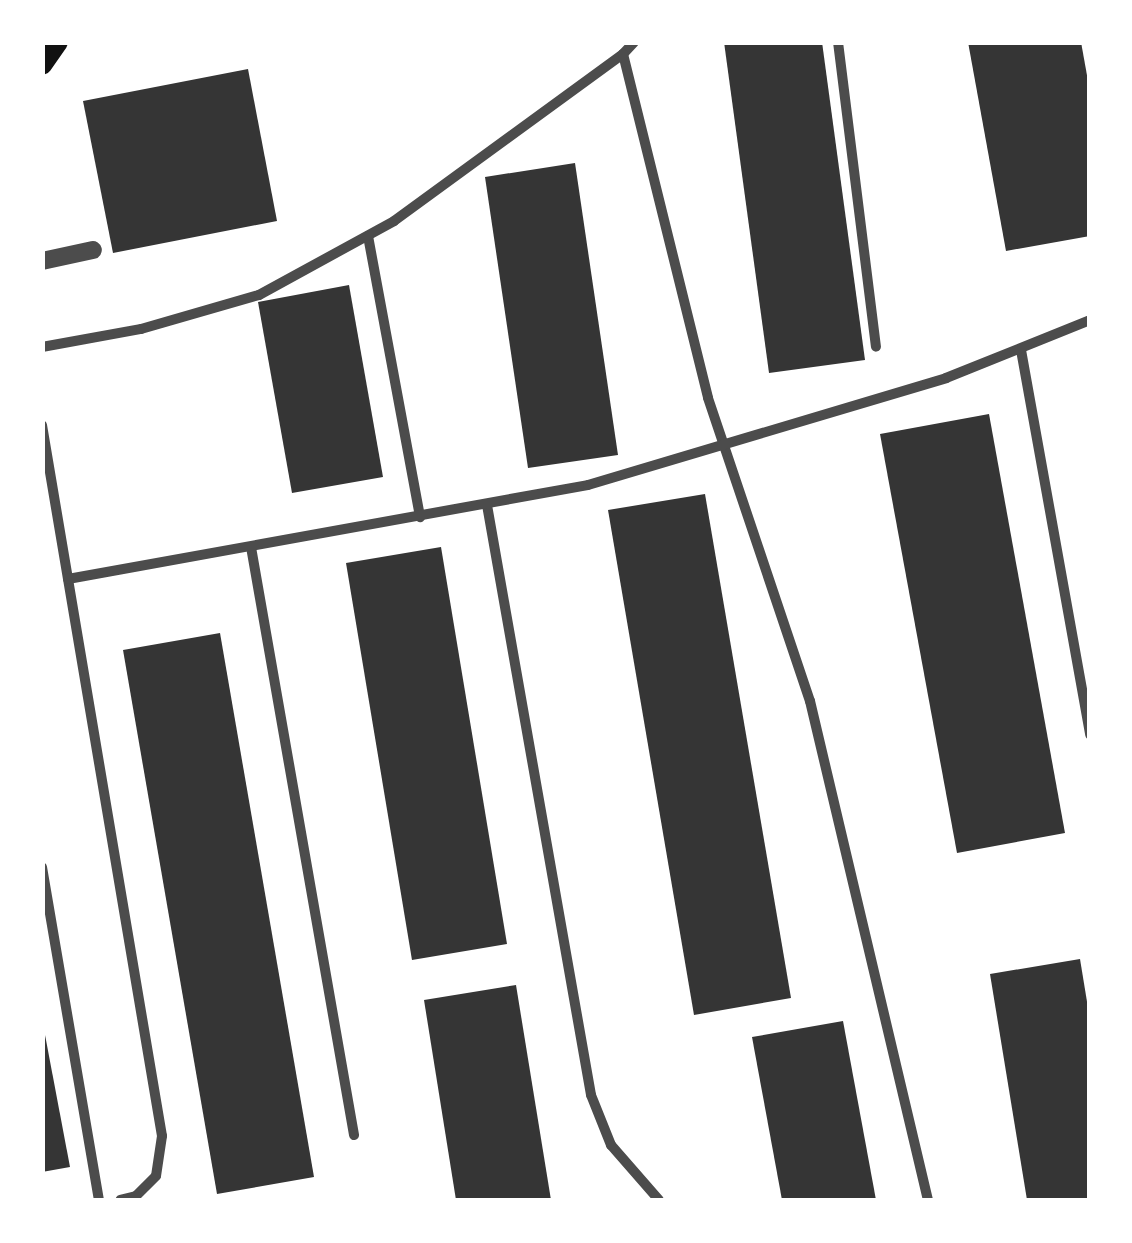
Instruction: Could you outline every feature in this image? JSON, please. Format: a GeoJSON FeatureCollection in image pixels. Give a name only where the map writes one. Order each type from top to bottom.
{"type":"FeatureCollection","features":[{"type":"Feature","properties":{"kind":"main road"},"geometry":{"type":"LineString","coordinates":[[42,64],[58,42]]}},
{"type":"Feature","properties":{"kind":"street"},"geometry":{"type":"LineString","coordinates":[[42,347],[141,329],[258,295],[368,236],[623,54],[634,42]]}},
{"type":"Feature","properties":{"kind":"street"},"geometry":{"type":"LineString","coordinates":[[838,42],[876,347]]}},
{"type":"Feature","properties":{"kind":"street"},"geometry":{"type":"LineString","coordinates":[[623,54],[708,398],[810,701],[928,1200]]}},
{"type":"Feature","properties":{"kind":"street"},"geometry":{"type":"LineString","coordinates":[[368,236],[420,517]]}},
{"type":"Feature","properties":{"kind":"street"},"geometry":{"type":"LineString","coordinates":[[42,261],[93,250]]}},
{"type":"Feature","properties":{"kind":"street"},"geometry":{"type":"LineString","coordinates":[[68,579],[588,485],[946,378],[1090,320]]}},
{"type":"Feature","properties":{"kind":"street"},"geometry":{"type":"LineString","coordinates":[[1021,350],[1090,736]]}},
{"type":"Feature","properties":{"kind":"street"},"geometry":{"type":"LineString","coordinates":[[42,425],[162,1136],[156,1176],[136,1196],[120,1200]]}},
{"type":"Feature","properties":{"kind":"street"},"geometry":{"type":"LineString","coordinates":[[487,505],[591,1095],[611,1144],[660,1200]]}},
{"type":"Feature","properties":{"kind":"street"},"geometry":{"type":"LineString","coordinates":[[251,547],[354,1135]]}},
{"type":"Feature","properties":{"kind":"street"},"geometry":{"type":"LineString","coordinates":[[42,867],[99,1200]]}},
{"type":"Feature","properties":{"kind":"building"},"geometry":{"type":"Polygon","coordinates":[[[724,42],[822,42],[865,360],[769,373],[724,42]]]}},
{"type":"Feature","properties":{"kind":"building"},"geometry":{"type":"Polygon","coordinates":[[[968,42],[1081,42],[1090,92],[1090,236],[1006,251],[968,42]]]}},
{"type":"Feature","properties":{"kind":"building"},"geometry":{"type":"Polygon","coordinates":[[[248,69],[277,221],[113,253],[83,101],[248,69]]]}},
{"type":"Feature","properties":{"kind":"building"},"geometry":{"type":"Polygon","coordinates":[[[575,163],[618,455],[528,468],[485,177],[575,163]]]}},
{"type":"Feature","properties":{"kind":"building"},"geometry":{"type":"Polygon","coordinates":[[[349,285],[383,477],[292,493],[258,302],[349,285]]]}},
{"type":"Feature","properties":{"kind":"building"},"geometry":{"type":"Polygon","coordinates":[[[989,414],[1065,833],[957,853],[880,434],[989,414]]]}},
{"type":"Feature","properties":{"kind":"building"},"geometry":{"type":"Polygon","coordinates":[[[705,494],[791,998],[694,1015],[608,510],[705,494]]]}},
{"type":"Feature","properties":{"kind":"building"},"geometry":{"type":"Polygon","coordinates":[[[441,547],[507,944],[412,960],[346,563],[441,547]]]}},
{"type":"Feature","properties":{"kind":"building"},"geometry":{"type":"Polygon","coordinates":[[[220,633],[314,1177],[217,1194],[123,650],[220,633]]]}},
{"type":"Feature","properties":{"kind":"building"},"geometry":{"type":"Polygon","coordinates":[[[1080,959],[1090,1020],[1090,1200],[1027,1200],[990,974],[1080,959]]]}},
{"type":"Feature","properties":{"kind":"building"},"geometry":{"type":"Polygon","coordinates":[[[516,985],[551,1200],[456,1200],[424,1000],[516,985]]]}},
{"type":"Feature","properties":{"kind":"building"},"geometry":{"type":"Polygon","coordinates":[[[42,1019],[70,1167],[42,1172],[42,1019]]]}},
{"type":"Feature","properties":{"kind":"building"},"geometry":{"type":"Polygon","coordinates":[[[843,1021],[876,1200],[782,1200],[752,1037],[843,1021]]]}}]}
